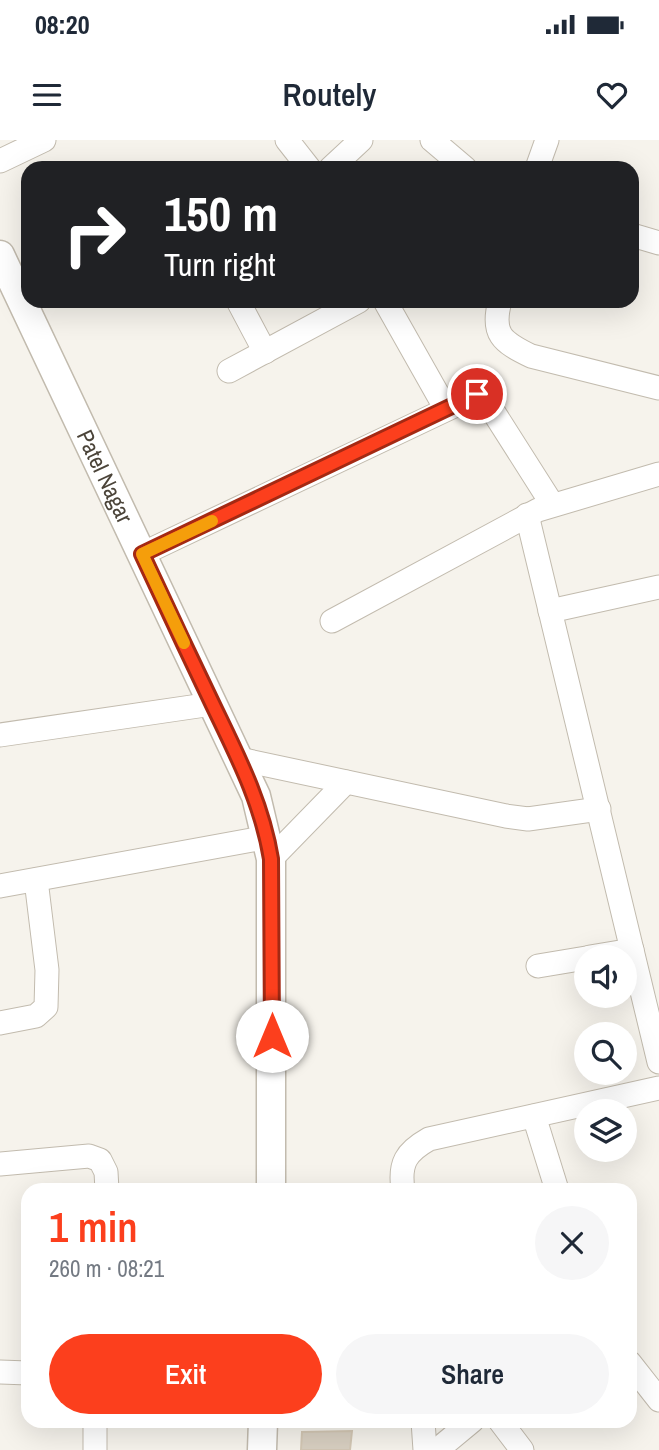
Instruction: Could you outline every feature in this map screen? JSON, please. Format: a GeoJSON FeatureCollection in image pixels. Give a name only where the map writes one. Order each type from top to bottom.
{"type":"FeatureCollection","features":[{"type":"Feature","properties":{"kind":"street"},"geometry":{"type":"LineString","coordinates":[[0,161],[44,140]]}},
{"type":"Feature","properties":{"kind":"street"},"geometry":{"type":"LineString","coordinates":[[287,140],[304,161]]}},
{"type":"Feature","properties":{"kind":"street"},"geometry":{"type":"LineString","coordinates":[[339,161],[362,140]]}},
{"type":"Feature","properties":{"kind":"street"},"geometry":{"type":"LineString","coordinates":[[432,140],[458,161]]}},
{"type":"Feature","properties":{"kind":"street"},"geometry":{"type":"LineString","coordinates":[[540,161],[547,140]]}},
{"type":"Feature","properties":{"kind":"street"},"geometry":{"type":"LineString","coordinates":[[639,237],[659,243]]}},
{"type":"Feature","properties":{"kind":"street","name":"Patel Nagar"},"geometry":{"type":"LineString","coordinates":[[0,255],[21,299]]}},
{"type":"Feature","properties":{"kind":"street","name":"Patel Nagar"},"geometry":{"type":"LineString","coordinates":[[25,308],[256,796],[270,848],[271,1183]]}},
{"type":"Feature","properties":{"kind":"street"},"geometry":{"type":"LineString","coordinates":[[242,308],[265,352]]}},
{"type":"Feature","properties":{"kind":"street"},"geometry":{"type":"LineString","coordinates":[[389,308],[446,409]]}},
{"type":"Feature","properties":{"kind":"street"},"geometry":{"type":"LineString","coordinates":[[498,308],[495,319],[499,335],[513,347],[531,356],[659,388]]}},
{"type":"Feature","properties":{"kind":"street"},"geometry":{"type":"LineString","coordinates":[[229,371],[265,352],[326,309]]}},
{"type":"Feature","properties":{"kind":"street"},"geometry":{"type":"LineString","coordinates":[[142,554],[477,394],[484,397],[552,504]]}},
{"type":"Feature","properties":{"kind":"street"},"geometry":{"type":"LineString","coordinates":[[332,621],[527,515],[552,504],[659,474]]}},
{"type":"Feature","properties":{"kind":"street"},"geometry":{"type":"LineString","coordinates":[[527,515],[631,945]]}},
{"type":"Feature","properties":{"kind":"street"},"geometry":{"type":"LineString","coordinates":[[550,611],[659,587]]}},
{"type":"Feature","properties":{"kind":"street"},"geometry":{"type":"LineString","coordinates":[[0,735],[212,704]]}},
{"type":"Feature","properties":{"kind":"street"},"geometry":{"type":"LineString","coordinates":[[240,759],[528,819],[598,809]]}},
{"type":"Feature","properties":{"kind":"street"},"geometry":{"type":"LineString","coordinates":[[0,886],[270,848],[346,782]]}},
{"type":"Feature","properties":{"kind":"street"},"geometry":{"type":"LineString","coordinates":[[0,1023],[36,1016],[46,1007],[47,970],[36,880]]}},
{"type":"Feature","properties":{"kind":"street"},"geometry":{"type":"LineString","coordinates":[[538,966],[574,960]]}},
{"type":"Feature","properties":{"kind":"street"},"geometry":{"type":"LineString","coordinates":[[637,971],[659,1062]]}},
{"type":"Feature","properties":{"kind":"street"},"geometry":{"type":"LineString","coordinates":[[402,1183],[400,1170],[410,1150],[429,1139],[659,1088]]}},
{"type":"Feature","properties":{"kind":"street"},"geometry":{"type":"LineString","coordinates":[[534,1116],[555,1183]]}},
{"type":"Feature","properties":{"kind":"street"},"geometry":{"type":"LineString","coordinates":[[0,1164],[89,1156],[100,1160],[106,1172],[107,1183]]}},
{"type":"Feature","properties":{"kind":"street"},"geometry":{"type":"LineString","coordinates":[[0,1372],[21,1373]]}},
{"type":"Feature","properties":{"kind":"street"},"geometry":{"type":"LineString","coordinates":[[637,1372],[659,1400]]}},
{"type":"Feature","properties":{"kind":"street"},"geometry":{"type":"LineString","coordinates":[[95,1428],[95,1450]]}},
{"type":"Feature","properties":{"kind":"street"},"geometry":{"type":"LineString","coordinates":[[262,1450],[263,1428]]}},
{"type":"Feature","properties":{"kind":"street"},"geometry":{"type":"LineString","coordinates":[[423,1428],[425,1450]]}},
{"type":"Feature","properties":{"kind":"street"},"geometry":{"type":"LineString","coordinates":[[438,1450],[463,1428]]}},
{"type":"Feature","properties":{"kind":"street"},"geometry":{"type":"LineString","coordinates":[[505,1428],[522,1450]]}},
{"type":"Feature","properties":{"kind":"building"},"geometry":{"type":"Polygon","coordinates":[[[352,1431],[350,1450],[301,1450],[302,1432],[352,1431]]]}},
{"type":"Feature","properties":{"kind":"slow traffic"},"geometry":{"type":"LineString","coordinates":[[184,643],[142,554],[212,521]]}},
{"type":"Feature","properties":{"kind":"route"},"geometry":{"type":"LineString","coordinates":[[272,1036],[271,859],[268,837],[256,796],[240,759],[142,554],[477,394]]}}]}
